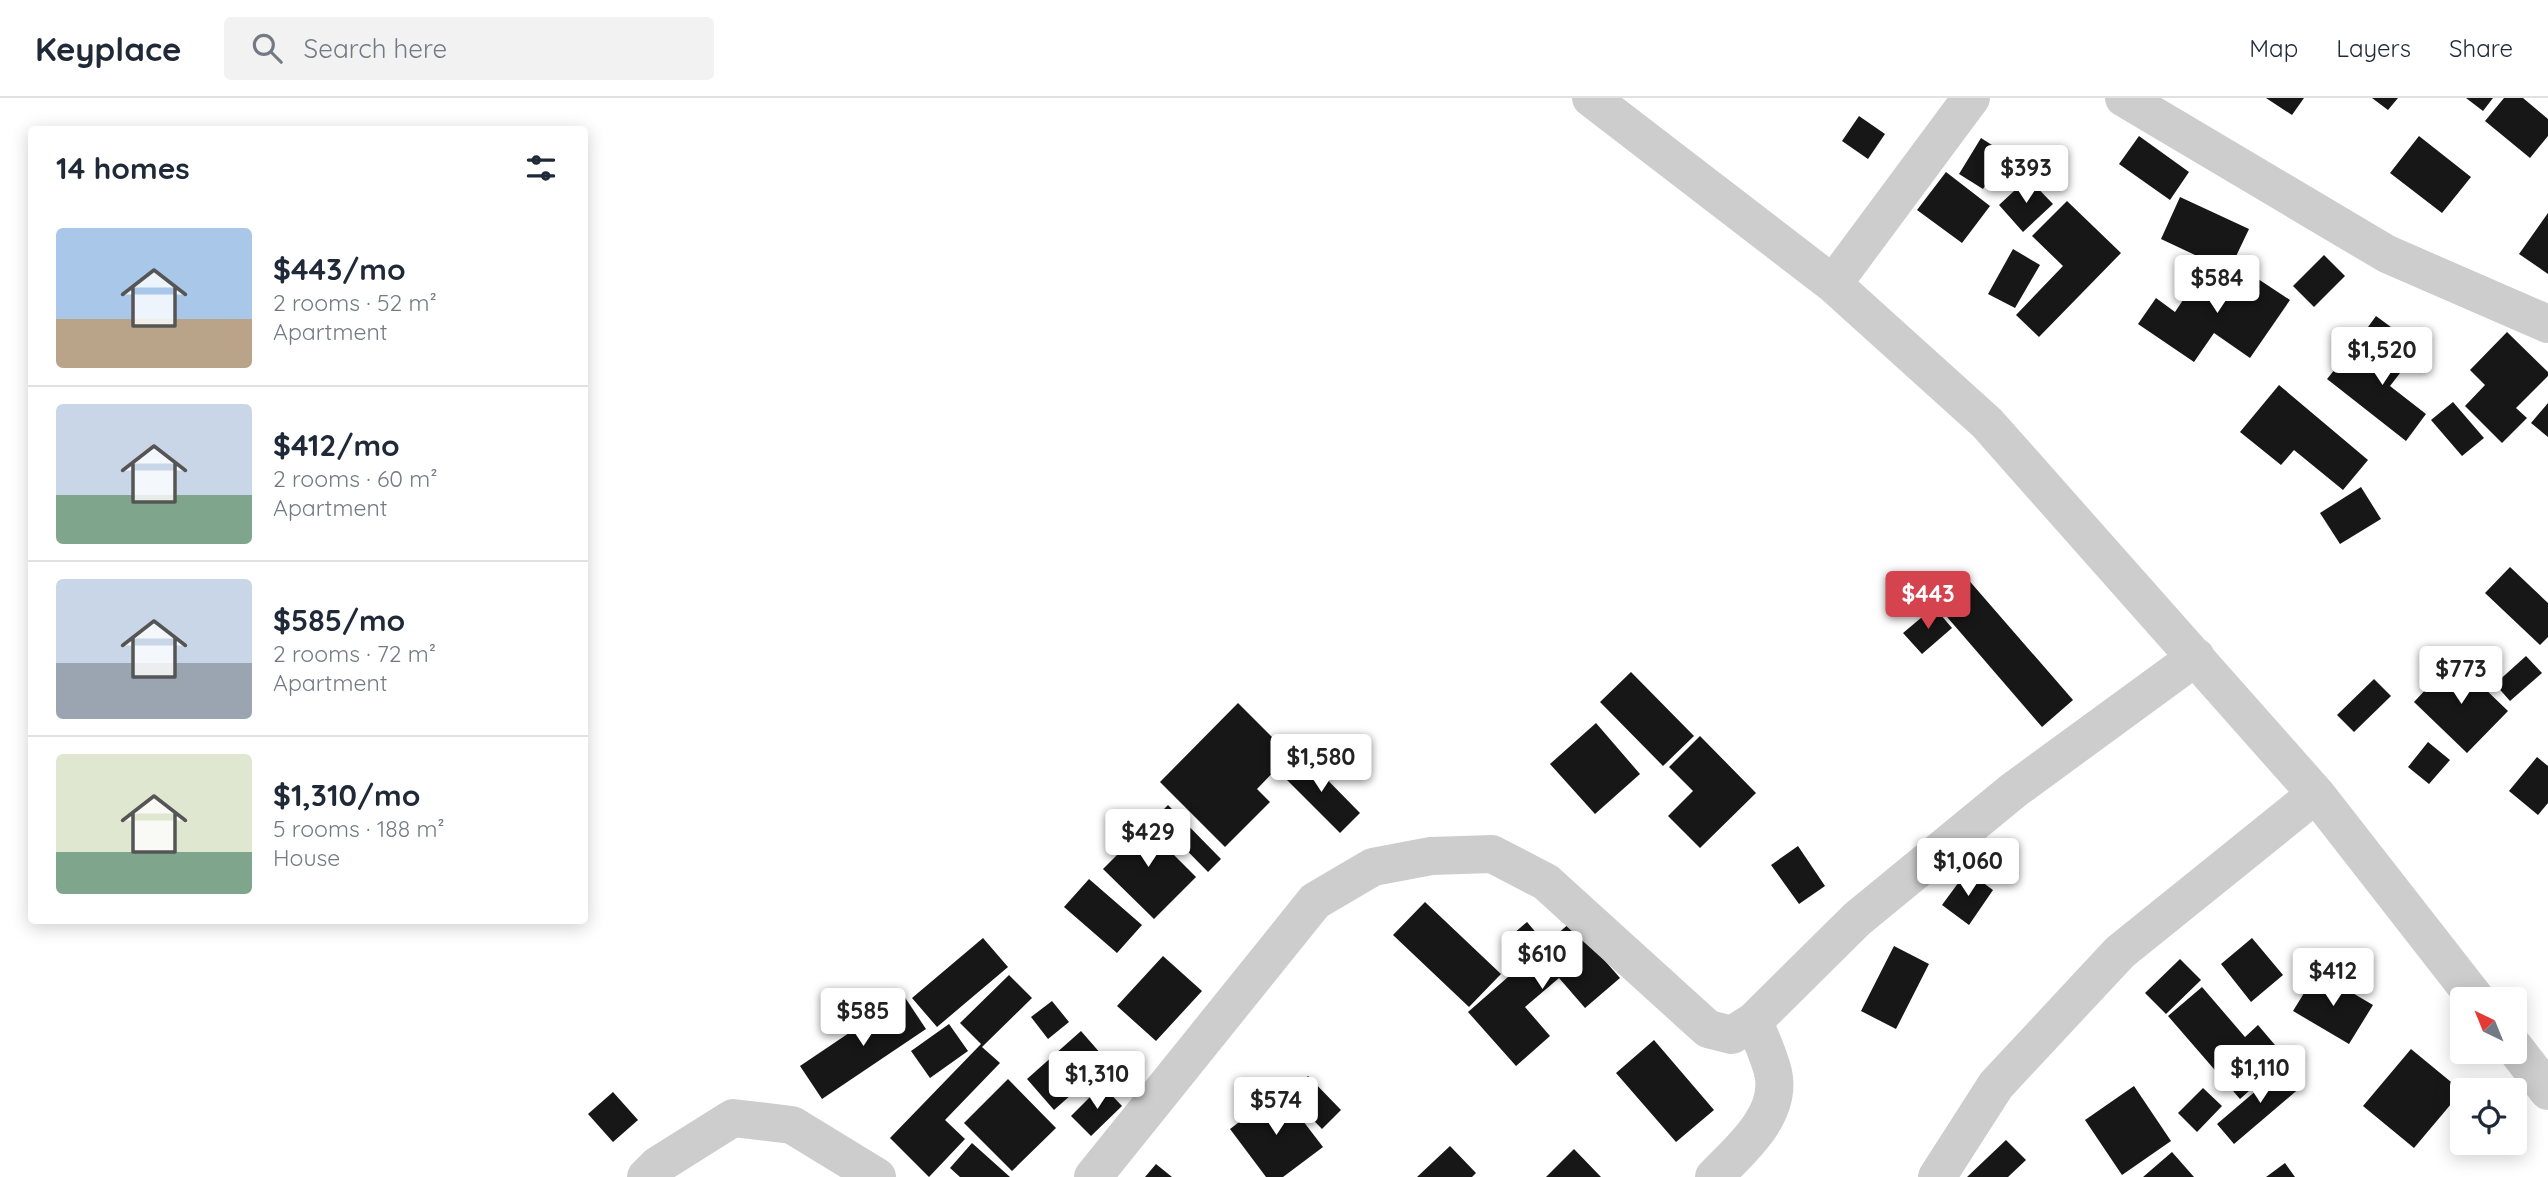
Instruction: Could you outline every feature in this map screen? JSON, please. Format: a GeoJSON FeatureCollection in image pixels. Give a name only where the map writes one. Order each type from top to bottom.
{"type":"FeatureCollection","features":[{"type":"Feature","properties":{"kind":"street"},"geometry":{"type":"LineString","coordinates":[[1591,98],[1833,284],[1987,423],[2316,794],[2467,987]]}},
{"type":"Feature","properties":{"kind":"street"},"geometry":{"type":"LineString","coordinates":[[1833,284],[1971,98]]}},
{"type":"Feature","properties":{"kind":"street"},"geometry":{"type":"LineString","coordinates":[[2124,98],[2387,254],[2548,324]]}},
{"type":"Feature","properties":{"kind":"street"},"geometry":{"type":"LineString","coordinates":[[1093,1177],[1315,901],[1373,867],[1431,856],[1492,854],[1546,882],[1708,1029],[1732,1035],[1754,1021],[1857,919],[2014,790],[2196,657]]}},
{"type":"Feature","properties":{"kind":"street"},"geometry":{"type":"LineString","coordinates":[[1937,1177],[1996,1085],[2120,952],[2316,794]]}},
{"type":"Feature","properties":{"kind":"street"},"geometry":{"type":"LineString","coordinates":[[1714,1177],[1750,1139],[1769,1109],[1774,1078],[1754,1021]]}},
{"type":"Feature","properties":{"kind":"street"},"geometry":{"type":"LineString","coordinates":[[2527,1064],[2548,1091]]}},
{"type":"Feature","properties":{"kind":"street"},"geometry":{"type":"LineString","coordinates":[[657,1173],[733,1118],[792,1125],[877,1177]]}},
{"type":"Feature","properties":{"kind":"building"},"geometry":{"type":"Polygon","coordinates":[[[2266,98],[2304,98],[2292,115],[2266,98]]]}},
{"type":"Feature","properties":{"kind":"building"},"geometry":{"type":"Polygon","coordinates":[[[2372,98],[2398,98],[2388,110],[2372,98]]]}},
{"type":"Feature","properties":{"kind":"building"},"geometry":{"type":"Polygon","coordinates":[[[2466,98],[2493,98],[2483,111],[2466,98]]]}},
{"type":"Feature","properties":{"kind":"building"},"geometry":{"type":"Polygon","coordinates":[[[2504,98],[2523,98],[2548,119],[2548,136],[2530,158],[2485,121],[2504,98]]]}},
{"type":"Feature","properties":{"kind":"building"},"geometry":{"type":"Polygon","coordinates":[[[1859,116],[1885,134],[1868,159],[1842,141],[1859,116]]]}},
{"type":"Feature","properties":{"kind":"building"},"geometry":{"type":"Polygon","coordinates":[[[2139,136],[2189,172],[2170,200],[2119,164],[2139,136]]]}},
{"type":"Feature","properties":{"kind":"building"},"geometry":{"type":"Polygon","coordinates":[[[2419,136],[2471,177],[2442,213],[2390,173],[2419,136]]]}},
{"type":"Feature","properties":{"kind":"building"},"geometry":{"type":"Polygon","coordinates":[[[1981,138],[2006,154],[1983,189],[1959,174],[1981,138]]]}},
{"type":"Feature","properties":{"kind":"building"},"geometry":{"type":"Polygon","coordinates":[[[1946,172],[1990,206],[1962,243],[1917,210],[1946,172]]]}},
{"type":"Feature","properties":{"kind":"building"},"geometry":{"type":"Polygon","coordinates":[[[2028,178],[2053,204],[2023,232],[1999,205],[2028,178]]]}},
{"type":"Feature","properties":{"kind":"building"},"geometry":{"type":"Polygon","coordinates":[[[2180,197],[2249,229],[2229,271],[2161,239],[2180,197]]]}},
{"type":"Feature","properties":{"kind":"building"},"geometry":{"type":"Polygon","coordinates":[[[2067,201],[2121,253],[2039,337],[2016,315],[2063,266],[2032,236],[2067,201]]]}},
{"type":"Feature","properties":{"kind":"building"},"geometry":{"type":"Polygon","coordinates":[[[2548,213],[2548,274],[2519,254],[2548,213]]]}},
{"type":"Feature","properties":{"kind":"building"},"geometry":{"type":"Polygon","coordinates":[[[2013,249],[2040,265],[2015,308],[1988,294],[2013,249]]]}},
{"type":"Feature","properties":{"kind":"building"},"geometry":{"type":"Polygon","coordinates":[[[2324,255],[2345,276],[2314,307],[2293,286],[2324,255]]]}},
{"type":"Feature","properties":{"kind":"building"},"geometry":{"type":"Polygon","coordinates":[[[2205,267],[2235,287],[2246,271],[2290,300],[2250,358],[2214,333],[2194,362],[2138,324],[2156,298],[2175,312],[2205,267]]]}},
{"type":"Feature","properties":{"kind":"building"},"geometry":{"type":"Polygon","coordinates":[[[2376,316],[2395,330],[2373,359],[2355,345],[2376,316]]]}},
{"type":"Feature","properties":{"kind":"building"},"geometry":{"type":"Polygon","coordinates":[[[2403,331],[2421,346],[2390,386],[2426,414],[2406,441],[2327,379],[2349,352],[2372,371],[2403,331]]]}},
{"type":"Feature","properties":{"kind":"building"},"geometry":{"type":"Polygon","coordinates":[[[2507,332],[2548,372],[2548,376],[2516,408],[2527,418],[2502,443],[2465,406],[2485,385],[2470,370],[2507,332]]]}},
{"type":"Feature","properties":{"kind":"building"},"geometry":{"type":"Polygon","coordinates":[[[2279,385],[2368,460],[2343,490],[2294,450],[2281,465],[2240,432],[2279,385]]]}},
{"type":"Feature","properties":{"kind":"building"},"geometry":{"type":"Polygon","coordinates":[[[2453,402],[2484,438],[2462,456],[2431,420],[2453,402]]]}},
{"type":"Feature","properties":{"kind":"building"},"geometry":{"type":"Polygon","coordinates":[[[2548,403],[2548,437],[2531,423],[2548,403]]]}},
{"type":"Feature","properties":{"kind":"building"},"geometry":{"type":"Polygon","coordinates":[[[2361,487],[2381,519],[2340,544],[2320,513],[2361,487]]]}},
{"type":"Feature","properties":{"kind":"building"},"geometry":{"type":"Polygon","coordinates":[[[2510,567],[2548,603],[2548,637],[2540,645],[2485,593],[2510,567]]]}},
{"type":"Feature","properties":{"kind":"building"},"geometry":{"type":"Polygon","coordinates":[[[1966,577],[2073,700],[2042,727],[1935,603],[1966,577]]]}},
{"type":"Feature","properties":{"kind":"building"},"geometry":{"type":"Polygon","coordinates":[[[1934,607],[1952,628],[1922,654],[1903,633],[1934,607]]]}},
{"type":"Feature","properties":{"kind":"building"},"geometry":{"type":"Polygon","coordinates":[[[2526,656],[2542,673],[2510,701],[2495,684],[2526,656]]]}},
{"type":"Feature","properties":{"kind":"building"},"geometry":{"type":"Polygon","coordinates":[[[2454,659],[2508,711],[2467,753],[2414,702],[2454,659]]]}},
{"type":"Feature","properties":{"kind":"building"},"geometry":{"type":"Polygon","coordinates":[[[1631,672],[1694,736],[1663,766],[1600,702],[1631,672]]]}},
{"type":"Feature","properties":{"kind":"building"},"geometry":{"type":"Polygon","coordinates":[[[2374,679],[2391,696],[2354,732],[2337,715],[2374,679]]]}},
{"type":"Feature","properties":{"kind":"building"},"geometry":{"type":"Polygon","coordinates":[[[1238,703],[1290,755],[1257,789],[1270,802],[1225,847],[1160,782],[1238,703]]]}},
{"type":"Feature","properties":{"kind":"building"},"geometry":{"type":"Polygon","coordinates":[[[1596,723],[1640,774],[1595,814],[1550,764],[1596,723]]]}},
{"type":"Feature","properties":{"kind":"building"},"geometry":{"type":"Polygon","coordinates":[[[1700,736],[1756,793],[1700,848],[1668,816],[1693,791],[1669,767],[1700,736]]]}},
{"type":"Feature","properties":{"kind":"building"},"geometry":{"type":"Polygon","coordinates":[[[2428,742],[2450,760],[2429,784],[2408,767],[2428,742]]]}},
{"type":"Feature","properties":{"kind":"building"},"geometry":{"type":"Polygon","coordinates":[[[1303,755],[1360,813],[1340,833],[1283,776],[1303,755]]]}},
{"type":"Feature","properties":{"kind":"building"},"geometry":{"type":"Polygon","coordinates":[[[2537,757],[2548,766],[2548,803],[2538,815],[2509,791],[2537,757]]]}},
{"type":"Feature","properties":{"kind":"building"},"geometry":{"type":"Polygon","coordinates":[[[1168,805],[1221,859],[1208,872],[1155,818],[1168,805]]]}},
{"type":"Feature","properties":{"kind":"building"},"geometry":{"type":"Polygon","coordinates":[[[1133,814],[1196,877],[1154,919],[1103,869],[1127,845],[1115,833],[1133,814]]]}},
{"type":"Feature","properties":{"kind":"building"},"geometry":{"type":"Polygon","coordinates":[[[1798,846],[1825,886],[1799,904],[1771,865],[1798,846]]]}},
{"type":"Feature","properties":{"kind":"building"},"geometry":{"type":"Polygon","coordinates":[[[1967,871],[1993,890],[1969,925],[1942,905],[1967,871]]]}},
{"type":"Feature","properties":{"kind":"building"},"geometry":{"type":"Polygon","coordinates":[[[1089,879],[1142,925],[1117,953],[1064,907],[1089,879]]]}},
{"type":"Feature","properties":{"kind":"building"},"geometry":{"type":"Polygon","coordinates":[[[1425,902],[1501,974],[1469,1007],[1393,935],[1425,902]]]}},
{"type":"Feature","properties":{"kind":"building"},"geometry":{"type":"Polygon","coordinates":[[[1527,922],[1544,942],[1522,960],[1505,941],[1527,922]]]}},
{"type":"Feature","properties":{"kind":"building"},"geometry":{"type":"Polygon","coordinates":[[[1571,922],[1620,978],[1585,1008],[1559,978],[1525,1007],[1550,1036],[1516,1066],[1468,1012],[1571,922]]]}},
{"type":"Feature","properties":{"kind":"building"},"geometry":{"type":"Polygon","coordinates":[[[983,938],[1008,967],[937,1027],[912,998],[983,938]]]}},
{"type":"Feature","properties":{"kind":"building"},"geometry":{"type":"Polygon","coordinates":[[[2252,938],[2283,975],[2251,1002],[2221,964],[2252,938]]]}},
{"type":"Feature","properties":{"kind":"building"},"geometry":{"type":"Polygon","coordinates":[[[1894,946],[1929,964],[1896,1029],[1861,1011],[1894,946]]]}},
{"type":"Feature","properties":{"kind":"building"},"geometry":{"type":"Polygon","coordinates":[[[1163,956],[1202,991],[1156,1041],[1117,1006],[1163,956]]]}},
{"type":"Feature","properties":{"kind":"building"},"geometry":{"type":"Polygon","coordinates":[[[2180,959],[2201,980],[2166,1014],[2145,993],[2180,959]]]}},
{"type":"Feature","properties":{"kind":"building"},"geometry":{"type":"Polygon","coordinates":[[[2317,972],[2373,1005],[2349,1044],[2293,1011],[2317,972]]]}},
{"type":"Feature","properties":{"kind":"building"},"geometry":{"type":"Polygon","coordinates":[[[1009,975],[1032,998],[982,1047],[1000,1063],[945,1120],[965,1139],[929,1177],[890,1138],[981,1044],[960,1023],[1009,975]]]}},
{"type":"Feature","properties":{"kind":"building"},"geometry":{"type":"Polygon","coordinates":[[[2202,987],[2245,1037],[2258,1025],[2286,1058],[2240,1099],[2168,1016],[2202,987]]]}},
{"type":"Feature","properties":{"kind":"building"},"geometry":{"type":"Polygon","coordinates":[[[904,996],[926,1029],[822,1099],[800,1066],[904,996]]]}},
{"type":"Feature","properties":{"kind":"building"},"geometry":{"type":"Polygon","coordinates":[[[1052,1001],[1069,1022],[1048,1039],[1031,1017],[1052,1001]]]}},
{"type":"Feature","properties":{"kind":"building"},"geometry":{"type":"Polygon","coordinates":[[[949,1024],[968,1051],[930,1078],[911,1051],[949,1024]]]}},
{"type":"Feature","properties":{"kind":"building"},"geometry":{"type":"Polygon","coordinates":[[[1081,1031],[1108,1062],[1054,1110],[1027,1079],[1081,1031]]]}},
{"type":"Feature","properties":{"kind":"building"},"geometry":{"type":"Polygon","coordinates":[[[1654,1040],[1714,1110],[1676,1142],[1616,1073],[1654,1040]]]}},
{"type":"Feature","properties":{"kind":"building"},"geometry":{"type":"Polygon","coordinates":[[[2411,1049],[2450,1081],[2450,1105],[2414,1148],[2363,1106],[2411,1049]]]}},
{"type":"Feature","properties":{"kind":"building"},"geometry":{"type":"Polygon","coordinates":[[[2285,1066],[2302,1086],[2234,1144],[2217,1124],[2285,1066]]]}},
{"type":"Feature","properties":{"kind":"building"},"geometry":{"type":"Polygon","coordinates":[[[1308,1076],[1341,1110],[1322,1129],[1289,1095],[1308,1076]]]}},
{"type":"Feature","properties":{"kind":"building"},"geometry":{"type":"Polygon","coordinates":[[[1008,1079],[1056,1128],[1012,1171],[964,1123],[1008,1079]]]}},
{"type":"Feature","properties":{"kind":"building"},"geometry":{"type":"Polygon","coordinates":[[[1102,1085],[1122,1106],[1091,1136],[1071,1116],[1102,1085]]]}},
{"type":"Feature","properties":{"kind":"building"},"geometry":{"type":"Polygon","coordinates":[[[2134,1086],[2171,1141],[2122,1175],[2085,1120],[2134,1086]]]}},
{"type":"Feature","properties":{"kind":"building"},"geometry":{"type":"Polygon","coordinates":[[[2203,1088],[2222,1106],[2197,1132],[2178,1113],[2203,1088]]]}},
{"type":"Feature","properties":{"kind":"building"},"geometry":{"type":"Polygon","coordinates":[[[1280,1091],[1323,1147],[1283,1177],[1266,1177],[1230,1129],[1280,1091]]]}},
{"type":"Feature","properties":{"kind":"building"},"geometry":{"type":"Polygon","coordinates":[[[613,1092],[638,1120],[613,1142],[588,1114],[613,1092]]]}},
{"type":"Feature","properties":{"kind":"building"},"geometry":{"type":"Polygon","coordinates":[[[2006,1140],[2026,1160],[2008,1177],[1967,1177],[2006,1140]]]}},
{"type":"Feature","properties":{"kind":"building"},"geometry":{"type":"Polygon","coordinates":[[[972,1143],[1010,1177],[960,1177],[950,1168],[972,1143]]]}},
{"type":"Feature","properties":{"kind":"building"},"geometry":{"type":"Polygon","coordinates":[[[1450,1146],[1476,1173],[1472,1177],[1417,1177],[1450,1146]]]}},
{"type":"Feature","properties":{"kind":"building"},"geometry":{"type":"Polygon","coordinates":[[[1574,1149],[1601,1177],[1546,1177],[1574,1149]]]}},
{"type":"Feature","properties":{"kind":"building"},"geometry":{"type":"Polygon","coordinates":[[[2172,1152],[2194,1177],[2143,1177],[2172,1152]]]}},
{"type":"Feature","properties":{"kind":"building"},"geometry":{"type":"Polygon","coordinates":[[[2285,1163],[2295,1177],[2266,1177],[2285,1163]]]}},
{"type":"Feature","properties":{"kind":"building"},"geometry":{"type":"Polygon","coordinates":[[[1156,1164],[1172,1177],[1145,1177],[1156,1164]]]}}]}
